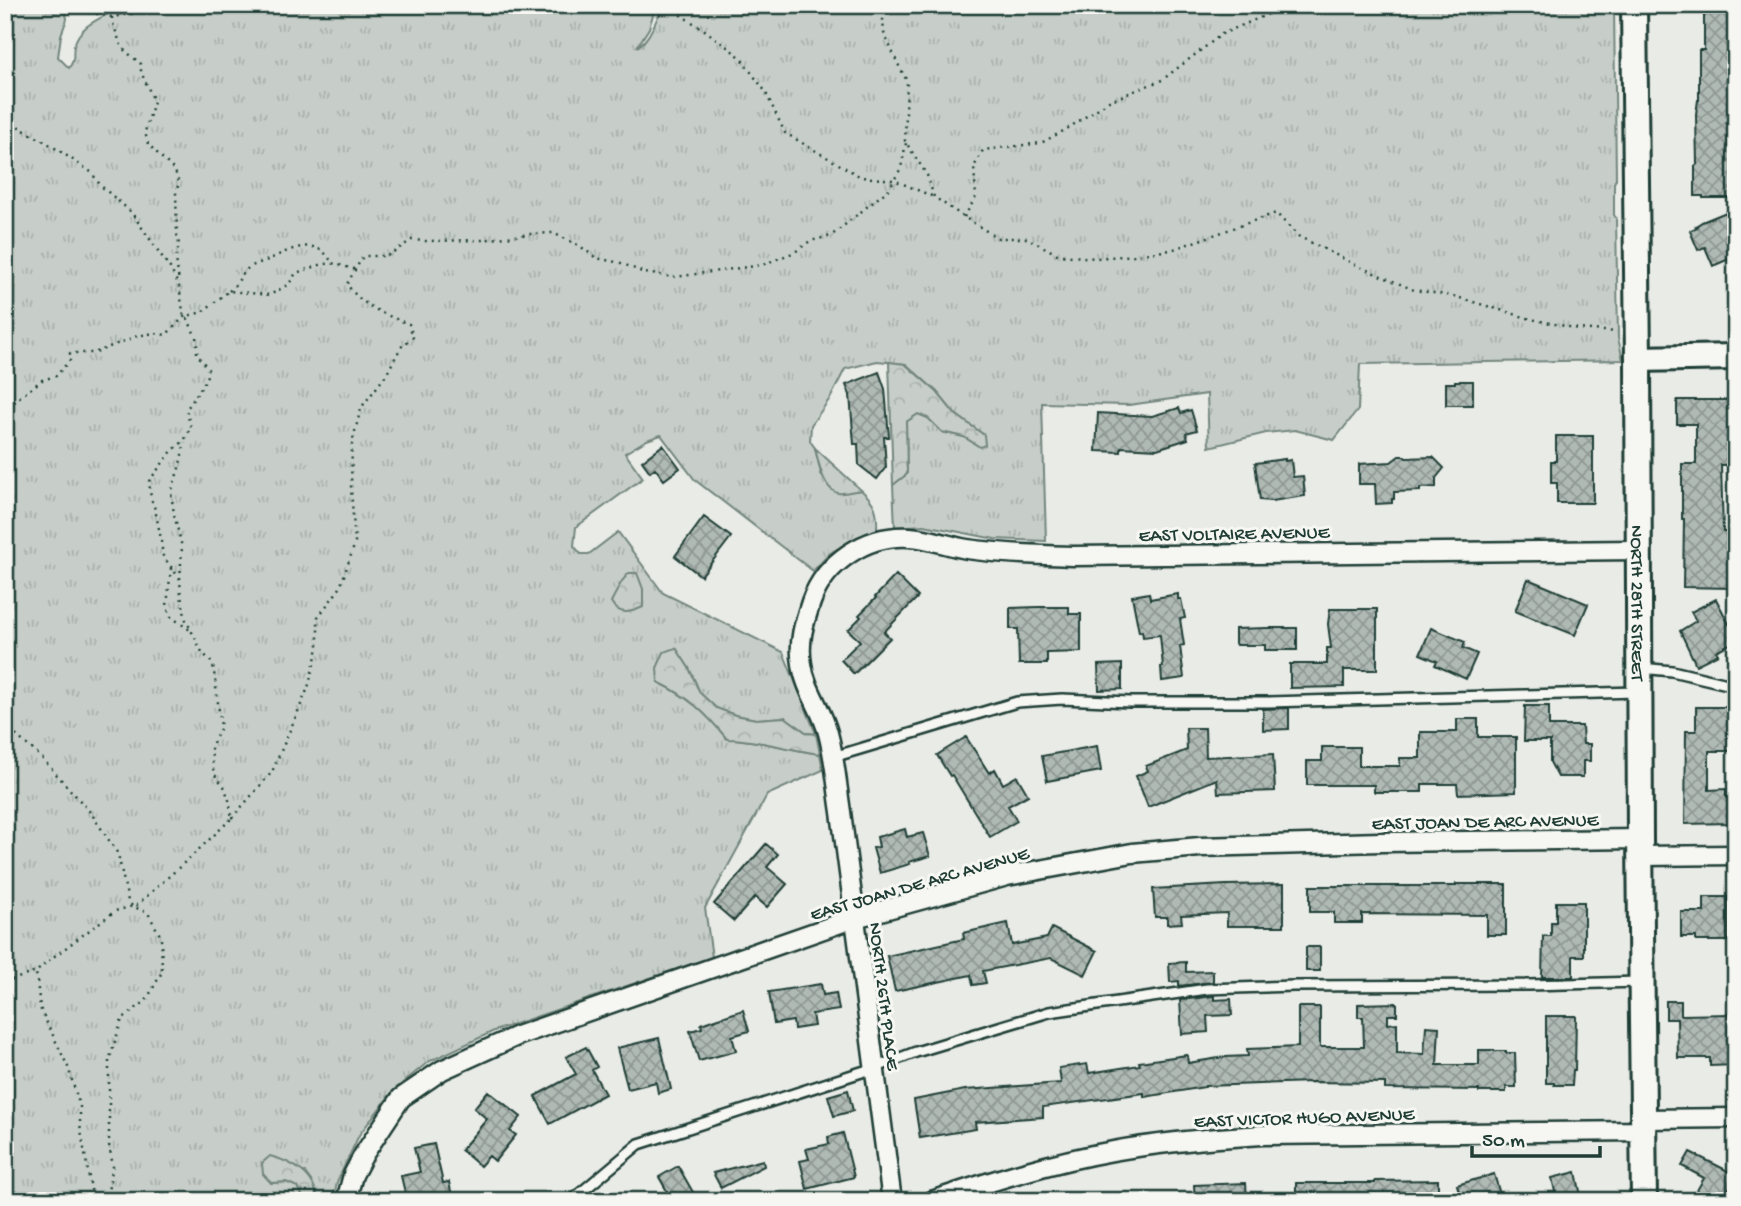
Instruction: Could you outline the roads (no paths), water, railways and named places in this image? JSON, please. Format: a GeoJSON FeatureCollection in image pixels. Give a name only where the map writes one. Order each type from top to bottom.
{"type":"FeatureCollection","features":[{"type":"Feature","properties":{"kind":"street","name":"NORTH 28TH STREET"},"geometry":{"type":"LineString","coordinates":[[1634,5],[1644,1201]]}},
{"type":"Feature","properties":{"kind":"street"},"geometry":{"type":"LineString","coordinates":[[1638,359],[1736,357]]}},
{"type":"Feature","properties":{"kind":"street","name":"EAST VOLTAIRE AVENUE"},"geometry":{"type":"LineString","coordinates":[[839,561],[865,544],[887,538],[910,537],[967,549],[1073,556],[1638,550]]}},
{"type":"Feature","properties":{"kind":"street","name":"NORTH 26TH PLACE"},"geometry":{"type":"LineString","coordinates":[[839,561],[815,591],[800,646],[807,684],[828,731],[833,757],[892,1201]]}},
{"type":"Feature","properties":{"kind":"street","name":"EAST JOAN DE ARC AVENUE"},"geometry":{"type":"LineString","coordinates":[[346,1201],[364,1154],[401,1098],[442,1070],[516,1036],[855,918],[1007,876],[1132,853],[1273,844],[1640,848],[1736,855]]}},
{"type":"Feature","properties":{"kind":"street","name":"EAST VICTOR HUGO AVENUE"},"geometry":{"type":"LineString","coordinates":[[932,1201],[996,1180],[1101,1153],[1214,1138],[1644,1125],[1736,1118]]}},
{"type":"Feature","properties":{"kind":"lane"},"geometry":{"type":"LineString","coordinates":[[833,757],[1017,702],[1062,699],[1268,702],[1639,680],[1672,671],[1736,686]]}},
{"type":"Feature","properties":{"kind":"lane"},"geometry":{"type":"LineString","coordinates":[[571,1201],[639,1144],[916,1052],[1049,1012],[1207,989],[1641,982]]}}]}
